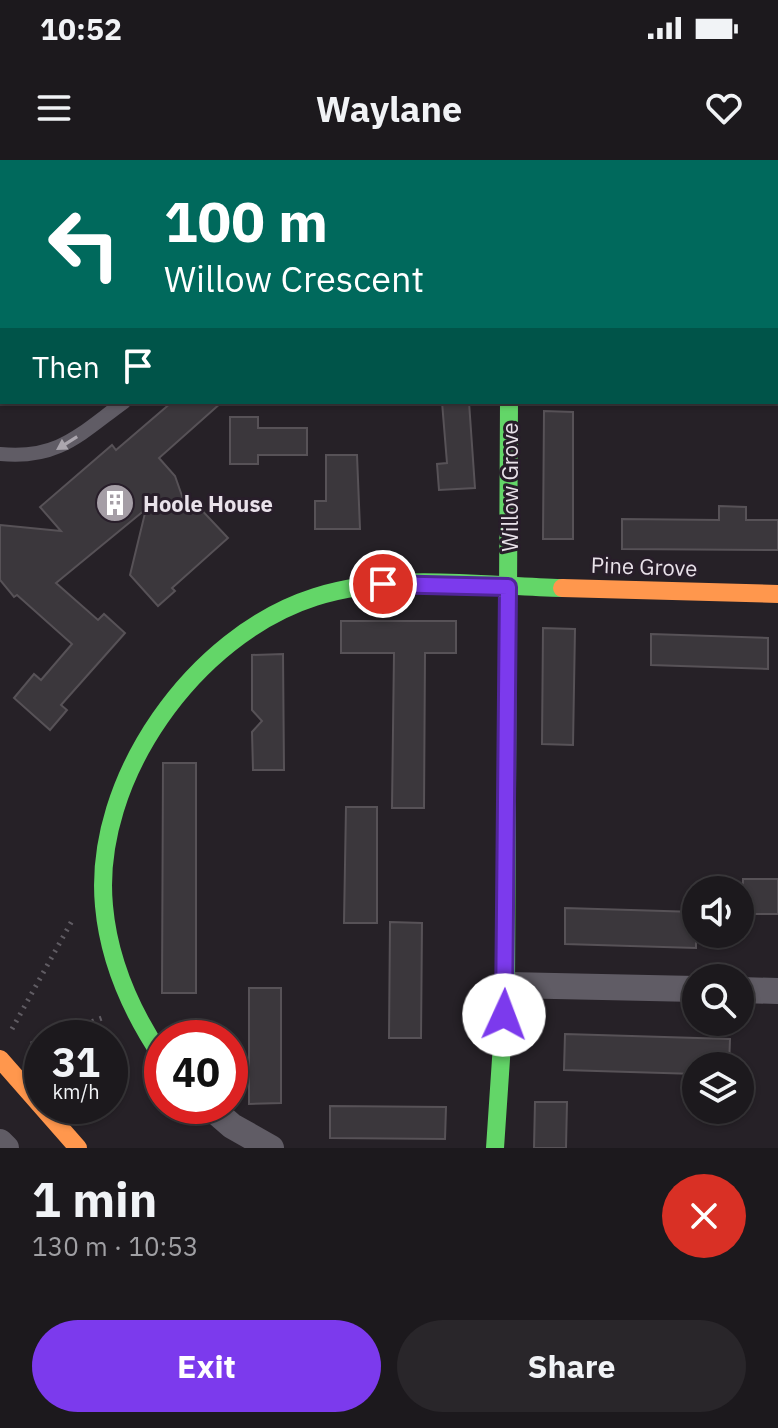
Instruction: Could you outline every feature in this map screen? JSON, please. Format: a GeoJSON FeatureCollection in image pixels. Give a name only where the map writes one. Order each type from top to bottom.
{"type":"FeatureCollection","features":[{"type":"Feature","properties":{"kind":"main road","name":"Willow Grove"},"geometry":{"type":"LineString","coordinates":[[495,1148],[506,985],[509,404]]}},
{"type":"Feature","properties":{"kind":"main road","name":"Pine Grove"},"geometry":{"type":"LineString","coordinates":[[144,1030],[129,1008],[108,935],[103,885],[106,840],[146,739],[158,717],[194,674],[238,632],[258,621],[334,592],[383,584],[778,594]]}},
{"type":"Feature","properties":{"kind":"main road"},"geometry":{"type":"LineString","coordinates":[[0,1059],[78,1148]]}},
{"type":"Feature","properties":{"kind":"street"},"geometry":{"type":"LineString","coordinates":[[506,985],[682,989]]}},
{"type":"Feature","properties":{"kind":"street"},"geometry":{"type":"LineString","coordinates":[[754,990],[778,991]]}},
{"type":"Feature","properties":{"kind":"street"},"geometry":{"type":"LineString","coordinates":[[230,1124],[271,1148]]}},
{"type":"Feature","properties":{"kind":"street"},"geometry":{"type":"LineString","coordinates":[[0,1142],[6,1148]]}},
{"type":"Feature","properties":{"kind":"lane"},"geometry":{"type":"LineString","coordinates":[[0,454],[28,457],[60,449],[121,404]]}},
{"type":"Feature","properties":{"kind":"path"},"geometry":{"type":"LineString","coordinates":[[7,1038],[74,917]]}},
{"type":"Feature","properties":{"kind":"path"},"geometry":{"type":"LineString","coordinates":[[96,1020],[129,1008]]}},
{"type":"Feature","properties":{"kind":"building","name":"Hoole House"},"geometry":{"type":"Polygon","coordinates":[[[170,404],[220,404],[159,458],[175,476],[187,510],[195,503],[228,538],[172,588],[175,591],[158,606],[130,575],[146,509],[56,583],[98,620],[104,614],[125,633],[61,705],[67,710],[50,730],[14,698],[34,674],[41,680],[72,644],[17,595],[14,597],[0,580],[0,525],[61,531],[40,507],[112,445],[116,450],[170,404]]]}},
{"type":"Feature","properties":{"kind":"building"},"geometry":{"type":"Polygon","coordinates":[[[442,404],[469,404],[475,488],[439,490],[437,464],[447,463],[442,404]]]}},
{"type":"Feature","properties":{"kind":"building"},"geometry":{"type":"Polygon","coordinates":[[[544,411],[573,412],[573,539],[543,539],[544,411]]]}},
{"type":"Feature","properties":{"kind":"building"},"geometry":{"type":"Polygon","coordinates":[[[230,417],[258,417],[258,428],[307,428],[307,455],[258,455],[258,464],[230,464],[230,417]]]}},
{"type":"Feature","properties":{"kind":"building"},"geometry":{"type":"Polygon","coordinates":[[[326,455],[357,455],[360,529],[315,529],[315,501],[326,501],[326,455]]]}},
{"type":"Feature","properties":{"kind":"building"},"geometry":{"type":"Polygon","coordinates":[[[719,506],[746,507],[746,520],[778,520],[778,550],[622,549],[622,519],[719,520],[719,506]]]}},
{"type":"Feature","properties":{"kind":"building"},"geometry":{"type":"Polygon","coordinates":[[[341,621],[456,621],[456,653],[425,653],[424,808],[392,808],[394,653],[341,653],[341,621]]]}},
{"type":"Feature","properties":{"kind":"building"},"geometry":{"type":"Polygon","coordinates":[[[543,628],[575,629],[573,745],[542,744],[543,628]]]}},
{"type":"Feature","properties":{"kind":"building"},"geometry":{"type":"Polygon","coordinates":[[[651,634],[768,638],[768,669],[651,665],[651,634]]]}},
{"type":"Feature","properties":{"kind":"building"},"geometry":{"type":"Polygon","coordinates":[[[283,654],[284,770],[253,770],[252,732],[262,721],[252,710],[252,655],[283,654]]]}},
{"type":"Feature","properties":{"kind":"building"},"geometry":{"type":"Polygon","coordinates":[[[163,763],[196,763],[196,993],[162,993],[163,763]]]}},
{"type":"Feature","properties":{"kind":"building"},"geometry":{"type":"Polygon","coordinates":[[[346,807],[377,807],[377,923],[344,923],[346,807]]]}},
{"type":"Feature","properties":{"kind":"building"},"geometry":{"type":"Polygon","coordinates":[[[754,879],[778,879],[778,914],[754,914],[754,879]]]}},
{"type":"Feature","properties":{"kind":"building"},"geometry":{"type":"Polygon","coordinates":[[[565,908],[682,912],[682,948],[565,944],[565,908]]]}},
{"type":"Feature","properties":{"kind":"building"},"geometry":{"type":"Polygon","coordinates":[[[390,922],[422,923],[421,1038],[389,1038],[390,922]]]}},
{"type":"Feature","properties":{"kind":"building"},"geometry":{"type":"Polygon","coordinates":[[[249,988],[281,988],[281,1103],[249,1104],[249,988]]]}},
{"type":"Feature","properties":{"kind":"building"},"geometry":{"type":"Polygon","coordinates":[[[565,1034],[730,1039],[730,1052],[682,1052],[682,1074],[564,1070],[565,1034]]]}},
{"type":"Feature","properties":{"kind":"building"},"geometry":{"type":"Polygon","coordinates":[[[535,1102],[567,1102],[566,1148],[534,1148],[535,1102]]]}},
{"type":"Feature","properties":{"kind":"building"},"geometry":{"type":"Polygon","coordinates":[[[330,1106],[446,1107],[445,1139],[330,1138],[330,1106]]]}},
{"type":"Feature","properties":{"kind":"traffic: fast"},"geometry":{"type":"LineString","coordinates":[[495,1148],[506,985],[509,404]]}},
{"type":"Feature","properties":{"kind":"traffic: fast"},"geometry":{"type":"LineString","coordinates":[[144,1027],[123,985],[111,947],[104,906],[105,858],[115,809],[134,762],[160,718],[192,678],[230,643],[271,616],[315,597],[345,589],[438,582],[562,588]]}},
{"type":"Feature","properties":{"kind":"traffic: slow"},"geometry":{"type":"LineString","coordinates":[[562,588],[778,594]]}},
{"type":"Feature","properties":{"kind":"traffic: slow"},"geometry":{"type":"LineString","coordinates":[[0,1059],[78,1148]]}},
{"type":"Feature","properties":{"kind":"place","name":"Hoole House"},"geometry":{"type":"Point","coordinates":[115,503]}},
{"type":"Feature","properties":{"kind":"route"},"geometry":{"type":"LineString","coordinates":[[383,584],[508,587],[504,1015]]}}]}
